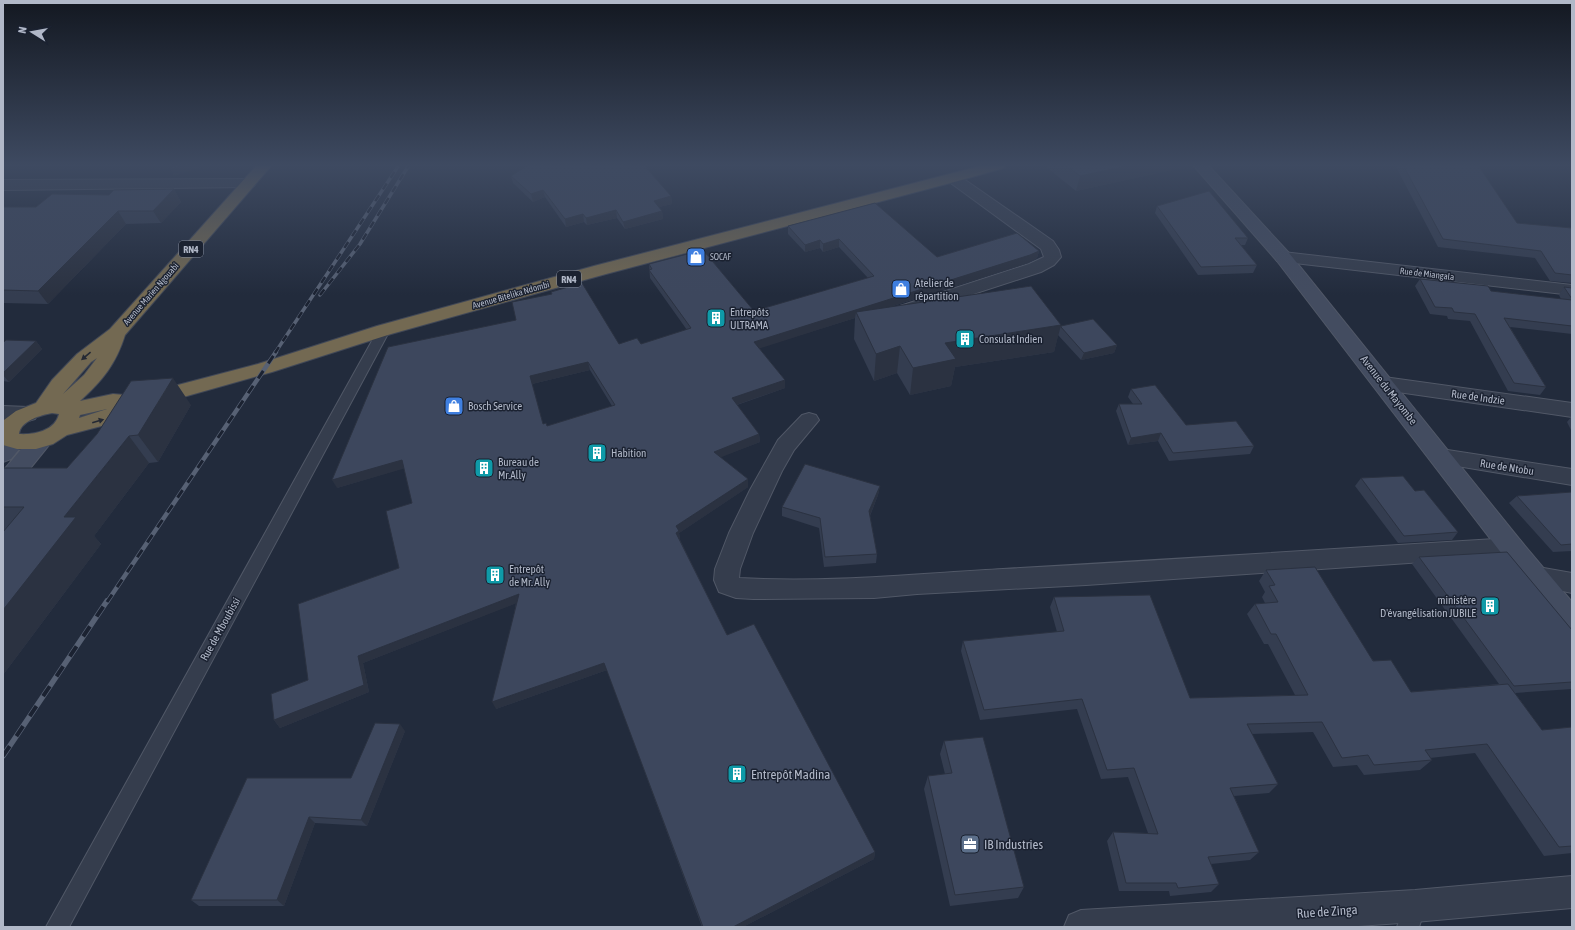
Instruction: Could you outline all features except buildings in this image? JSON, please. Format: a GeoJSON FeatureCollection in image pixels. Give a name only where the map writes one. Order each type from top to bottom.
{"type":"FeatureCollection","features":[{"type":"Feature","properties":{"kind":"highway","name":"Avenue Marien Ngouabi"},"geometry":{"type":"LineString","coordinates":[[52,414],[91,380],[110,353],[117,333],[227,208]]}},
{"type":"Feature","properties":{"kind":"highway","name":"Avenue Bitelika Ndombi"},"geometry":{"type":"LineString","coordinates":[[52,414],[106,418],[141,402],[265,368],[384,330],[600,270],[836,208]]}},
{"type":"Feature","properties":{"kind":"highway","name":"RN4"},"geometry":{"type":"LineString","coordinates":[[52,414],[41,440],[21,443],[7,441],[10,428],[15,422],[52,414]]}},
{"type":"Feature","properties":{"kind":"street"},"geometry":{"type":"LineString","coordinates":[[893,314],[1035,268],[1051,260],[1054,253],[1047,245],[996,208]]}},
{"type":"Feature","properties":{"kind":"street","name":"Avenue du Mayombe"},"geometry":{"type":"LineString","coordinates":[[1239,208],[1283,257],[1511,547],[1538,577],[1572,620]]}},
{"type":"Feature","properties":{"kind":"street","name":"Rue de Miangala"},"geometry":{"type":"LineString","coordinates":[[1283,257],[1572,290]]}},
{"type":"Feature","properties":{"kind":"street","name":"Rue de Indzie"},"geometry":{"type":"LineString","coordinates":[[1384,384],[1572,410]]}},
{"type":"Feature","properties":{"kind":"street"},"geometry":{"type":"LineString","coordinates":[[3,413],[52,414]]}},
{"type":"Feature","properties":{"kind":"street"},"geometry":{"type":"LineString","coordinates":[[809,420],[786,445],[758,496],[736,546],[726,579],[728,585],[736,588],[752,589],[874,588],[917,584],[1078,576],[1511,547]]}},
{"type":"Feature","properties":{"kind":"street"},"geometry":{"type":"LineString","coordinates":[[3,486],[41,440]]}},
{"type":"Feature","properties":{"kind":"street","name":"Rue de Ntobu"},"geometry":{"type":"LineString","coordinates":[[1441,457],[1572,477]]}},
{"type":"Feature","properties":{"kind":"street"},"geometry":{"type":"LineString","coordinates":[[1538,577],[1572,583]]}},
{"type":"Feature","properties":{"kind":"street","name":"Rue de Zinga"},"geometry":{"type":"LineString","coordinates":[[1081,927],[1412,916],[1572,892]]}},
{"type":"Feature","properties":{"kind":"lane","name":"Rue de Mboubissi"},"geometry":{"type":"LineString","coordinates":[[57,927],[384,330]]}},
{"type":"Feature","properties":{"kind":"railway"},"geometry":{"type":"LineString","coordinates":[[275,353],[370,208]]}},
{"type":"Feature","properties":{"kind":"railway"},"geometry":{"type":"LineString","coordinates":[[320,295],[360,244],[382,208]]}},
{"type":"Feature","properties":{"kind":"railway"},"geometry":{"type":"LineString","coordinates":[[107,602],[276,352]]}},
{"type":"Feature","properties":{"kind":"railway"},"geometry":{"type":"LineString","coordinates":[[3,756],[107,601]]}},
{"type":"Feature","properties":{"kind":"place","name":"SOCAF"},"geometry":{"type":"Point","coordinates":[696,257]}},
{"type":"Feature","properties":{"kind":"place","name":"Atelier de répartition"},"geometry":{"type":"Point","coordinates":[901,289]}},
{"type":"Feature","properties":{"kind":"place","name":"Entrepôts ULTRAMA"},"geometry":{"type":"Point","coordinates":[716,318]}},
{"type":"Feature","properties":{"kind":"place","name":"Consulat Indien"},"geometry":{"type":"Point","coordinates":[965,339]}},
{"type":"Feature","properties":{"kind":"place","name":"Bosch Service"},"geometry":{"type":"Point","coordinates":[454,406]}},
{"type":"Feature","properties":{"kind":"place","name":"Habition"},"geometry":{"type":"Point","coordinates":[597,453]}},
{"type":"Feature","properties":{"kind":"place","name":"Bureau de Mr.Ally"},"geometry":{"type":"Point","coordinates":[484,468]}},
{"type":"Feature","properties":{"kind":"place","name":"Entrepôt de Mr. Ally"},"geometry":{"type":"Point","coordinates":[495,575]}},
{"type":"Feature","properties":{"kind":"place","name":"ministère D'évangélisation JUBILE"},"geometry":{"type":"Point","coordinates":[1490,606]}},
{"type":"Feature","properties":{"kind":"place","name":"Entrepôt Madina"},"geometry":{"type":"Point","coordinates":[737,774]}},
{"type":"Feature","properties":{"kind":"place","name":"IB Industries"},"geometry":{"type":"Point","coordinates":[970,844]}}]}
